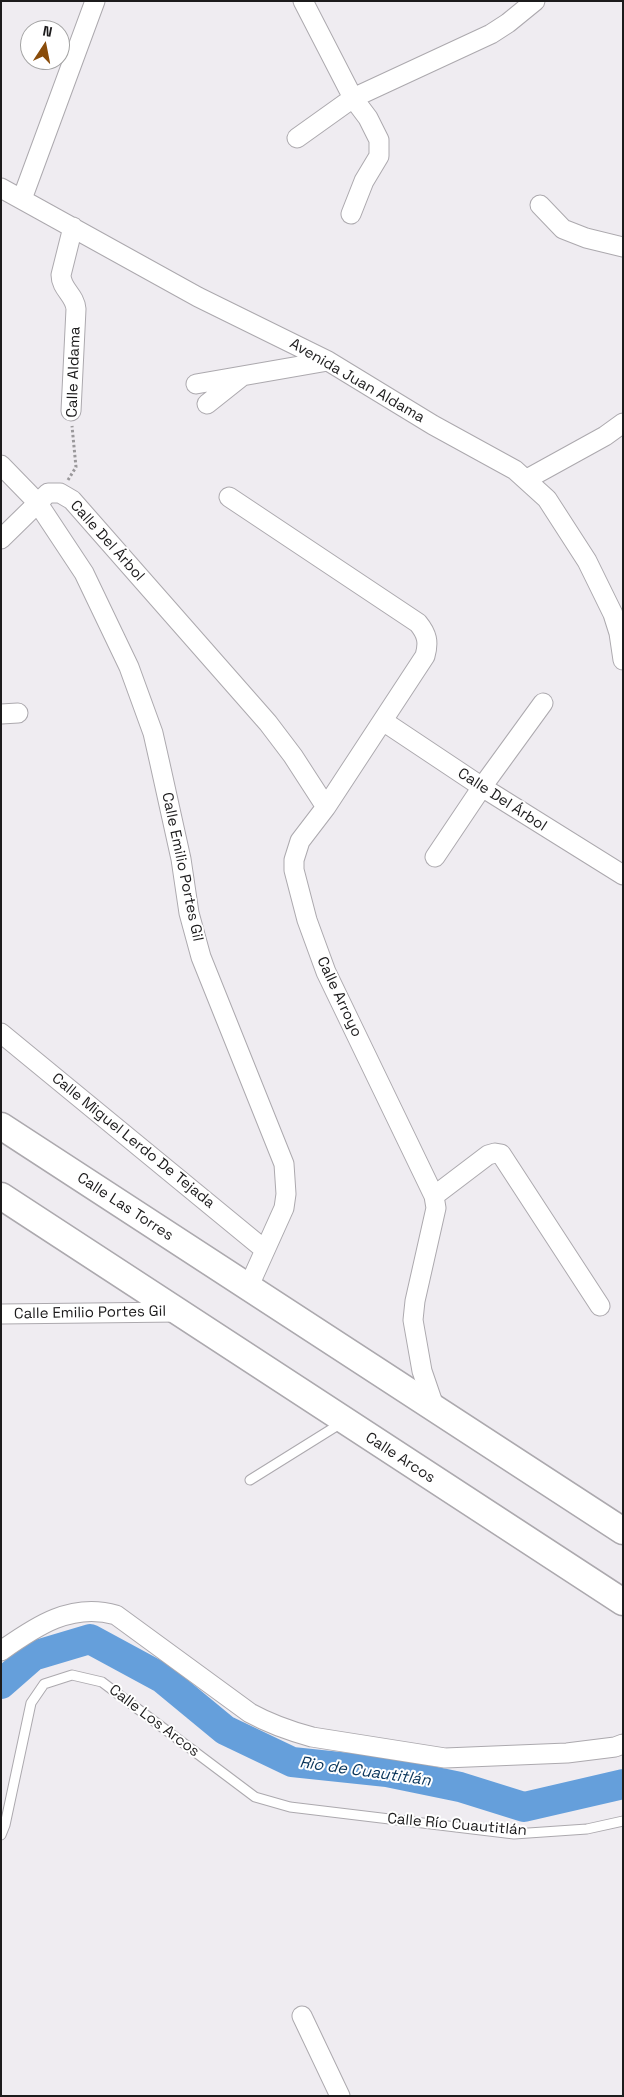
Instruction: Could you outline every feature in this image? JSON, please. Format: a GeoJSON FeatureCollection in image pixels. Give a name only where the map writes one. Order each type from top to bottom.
{"type":"FeatureCollection","features":[{"type":"Feature","properties":{"kind":"main road","name":"Calle Las Torres"},"geometry":{"type":"LineString","coordinates":[[1,1126],[248,1288]]}},
{"type":"Feature","properties":{"kind":"main road"},"geometry":{"type":"LineString","coordinates":[[1,1196],[179,1312]]}},
{"type":"Feature","properties":{"kind":"main road"},"geometry":{"type":"LineString","coordinates":[[248,1288],[623,1531]]}},
{"type":"Feature","properties":{"kind":"main road","name":"Calle Arcos"},"geometry":{"type":"LineString","coordinates":[[179,1312],[623,1602]]}},
{"type":"Feature","properties":{"kind":"street"},"geometry":{"type":"LineString","coordinates":[[22,198],[95,1]]}},
{"type":"Feature","properties":{"kind":"street"},"geometry":{"type":"LineString","coordinates":[[303,1],[353,98],[375,130],[380,148],[377,161],[364,181],[351,214]]}},
{"type":"Feature","properties":{"kind":"street"},"geometry":{"type":"LineString","coordinates":[[297,138],[353,98],[491,34],[535,1]]}},
{"type":"Feature","properties":{"kind":"street","name":"Avenida Juan Aldama"},"geometry":{"type":"LineString","coordinates":[[1,188],[198,297],[328,361],[433,425],[515,470],[527,479],[551,505],[588,561],[605,594],[621,632],[623,660]]}},
{"type":"Feature","properties":{"kind":"street"},"geometry":{"type":"LineString","coordinates":[[540,205],[563,229],[586,238],[623,247]]}},
{"type":"Feature","properties":{"kind":"street","name":"Calle Aldama"},"geometry":{"type":"LineString","coordinates":[[71,411],[76,310],[73,298],[61,282],[61,275],[73,227]]}},
{"type":"Feature","properties":{"kind":"street"},"geometry":{"type":"LineString","coordinates":[[196,384],[328,361]]}},
{"type":"Feature","properties":{"kind":"street"},"geometry":{"type":"LineString","coordinates":[[207,404],[242,376]]}},
{"type":"Feature","properties":{"kind":"street"},"geometry":{"type":"LineString","coordinates":[[527,479],[605,436],[623,423]]}},
{"type":"Feature","properties":{"kind":"street","name":"Calle Emilio Portes Gil"},"geometry":{"type":"LineString","coordinates":[[1,465],[36,502],[84,573],[129,667],[152,733],[181,859],[189,913],[201,957],[284,1164],[286,1194],[284,1208],[248,1288]]}},
{"type":"Feature","properties":{"kind":"street"},"geometry":{"type":"LineString","coordinates":[[1,539],[36,502],[48,493],[56,492]]}},
{"type":"Feature","properties":{"kind":"street","name":"Calle Del Árbol"},"geometry":{"type":"LineString","coordinates":[[56,492],[72,500],[268,723],[293,756],[326,807]]}},
{"type":"Feature","properties":{"kind":"street","name":"Calle Arroyo"},"geometry":{"type":"LineString","coordinates":[[229,497],[418,623],[425,631],[428,640],[425,656],[326,807],[300,841],[294,860],[294,870],[307,920],[326,972],[434,1196]]}},
{"type":"Feature","properties":{"kind":"street"},"geometry":{"type":"LineString","coordinates":[[435,857],[482,787],[543,703]]}},
{"type":"Feature","properties":{"kind":"street","name":"Calle Del Árbol"},"geometry":{"type":"LineString","coordinates":[[383,721],[482,787],[623,875]]}},
{"type":"Feature","properties":{"kind":"street","name":"Calle Miguel Lerdo De Tejada"},"geometry":{"type":"LineString","coordinates":[[1,1033],[265,1250]]}},
{"type":"Feature","properties":{"kind":"street"},"geometry":{"type":"LineString","coordinates":[[435,1410],[422,1371],[413,1320],[415,1301],[436,1208],[434,1196],[488,1155],[501,1154],[600,1306]]}},
{"type":"Feature","properties":{"kind":"street","name":"Calle Emilio Portes Gil"},"geometry":{"type":"LineString","coordinates":[[1,1314],[179,1312]]}},
{"type":"Feature","properties":{"kind":"street"},"geometry":{"type":"LineString","coordinates":[[1,1651],[49,1620],[68,1613],[103,1611],[116,1615],[250,1713],[270,1724],[312,1737],[445,1758],[567,1753],[615,1747],[623,1744]]}},
{"type":"Feature","properties":{"kind":"street"},"geometry":{"type":"LineString","coordinates":[[302,2016],[340,2096]]}},
{"type":"Feature","properties":{"kind":"lane"},"geometry":{"type":"LineString","coordinates":[[250,1480],[344,1421]]}},
{"type":"Feature","properties":{"kind":"lane","name":"Calle Los Arcos"},"geometry":{"type":"LineString","coordinates":[[1,1835],[5,1825],[31,1703],[44,1684],[72,1675],[102,1682],[255,1797],[290,1807]]}},
{"type":"Feature","properties":{"kind":"lane","name":"Calle Río Cuautitlán"},"geometry":{"type":"LineString","coordinates":[[290,1807],[514,1834],[587,1829],[623,1821]]}},
{"type":"Feature","properties":{"kind":"path","name":"Calle Aldama"},"geometry":{"type":"LineString","coordinates":[[56,492],[68,481],[76,467],[71,411]]}},
{"type":"Feature","properties":{"kind":"waterway","name":"Rio de Cuautitlán"},"geometry":{"type":"LineString","coordinates":[[1,1684],[33,1656],[90,1639],[162,1678],[225,1730],[292,1762],[387,1772],[460,1787],[524,1807],[623,1784]]}}]}
